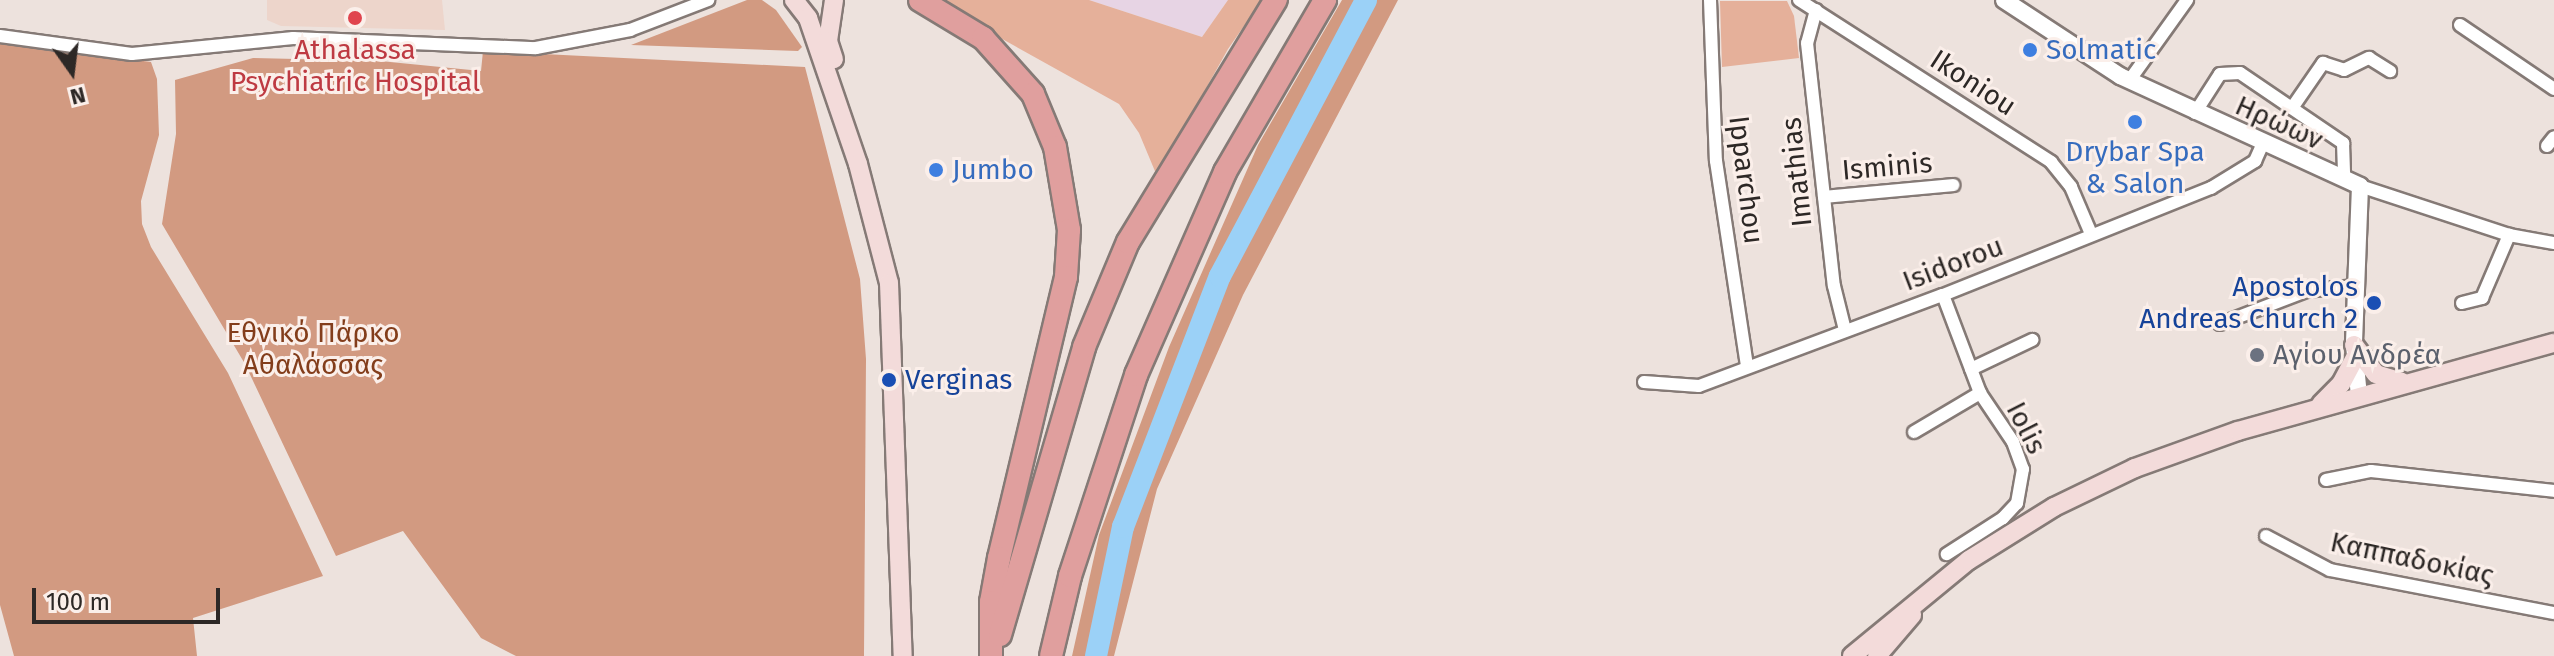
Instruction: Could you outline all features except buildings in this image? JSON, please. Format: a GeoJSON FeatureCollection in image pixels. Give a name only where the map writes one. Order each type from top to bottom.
{"type":"FeatureCollection","features":[{"type":"Feature","properties":{"kind":"highway"},"geometry":{"type":"LineString","coordinates":[[920,0],[983,38],[1033,94],[1055,147],[1069,230],[1066,277],[991,602],[994,656]]}},
{"type":"Feature","properties":{"kind":"highway"},"geometry":{"type":"LineString","coordinates":[[994,656],[1019,557],[1084,347],[1117,268],[1276,0]]}},
{"type":"Feature","properties":{"kind":"highway"},"geometry":{"type":"LineString","coordinates":[[1051,656],[1070,576],[1136,375],[1225,172],[1325,0]]}},
{"type":"Feature","properties":{"kind":"main road"},"geometry":{"type":"LineString","coordinates":[[794,0],[808,18],[858,164],[889,283],[903,656]]}},
{"type":"Feature","properties":{"kind":"main road"},"geometry":{"type":"LineString","coordinates":[[834,0],[828,41],[864,146],[905,312],[912,656]]}},
{"type":"Feature","properties":{"kind":"main road"},"geometry":{"type":"LineString","coordinates":[[1852,656],[1938,586],[2054,507],[2135,468],[2316,408],[2554,343]]}},
{"type":"Feature","properties":{"kind":"main road"},"geometry":{"type":"LineString","coordinates":[[2316,408],[2335,392],[2355,351],[2376,374],[2406,383]]}},
{"type":"Feature","properties":{"kind":"main road"},"geometry":{"type":"LineString","coordinates":[[1877,656],[1938,586]]}},
{"type":"Feature","properties":{"kind":"street"},"geometry":{"type":"LineString","coordinates":[[688,7],[700,0]]}},
{"type":"Feature","properties":{"kind":"street"},"geometry":{"type":"LineString","coordinates":[[0,36],[132,54],[293,38],[536,48],[630,30],[708,0]]}},
{"type":"Feature","properties":{"kind":"street","name":"Ipparchou"},"geometry":{"type":"LineString","coordinates":[[1710,0],[1716,161],[1747,366]]}},
{"type":"Feature","properties":{"kind":"street","name":"Ikoniou"},"geometry":{"type":"LineString","coordinates":[[1799,0],[2051,162],[2071,187],[2091,234]]}},
{"type":"Feature","properties":{"kind":"street","name":"Ηρώων"},"geometry":{"type":"LineString","coordinates":[[2004,0],[2129,81],[2262,145],[2360,186],[2509,235],[2554,243]]}},
{"type":"Feature","properties":{"kind":"street"},"geometry":{"type":"LineString","coordinates":[[2129,81],[2187,0]]}},
{"type":"Feature","properties":{"kind":"street","name":"Imathias"},"geometry":{"type":"LineString","coordinates":[[1816,10],[1807,43],[1824,197],[1845,330]]}},
{"type":"Feature","properties":{"kind":"street"},"geometry":{"type":"LineString","coordinates":[[2460,25],[2554,89]]}},
{"type":"Feature","properties":{"kind":"street"},"geometry":{"type":"LineString","coordinates":[[2292,108],[2323,63],[2344,70],[2369,58],[2390,71]]}},
{"type":"Feature","properties":{"kind":"street"},"geometry":{"type":"LineString","coordinates":[[2195,113],[2220,74],[2230,70],[2343,143],[2347,155],[2344,180]]}},
{"type":"Feature","properties":{"kind":"street","name":"Isidorou"},"geometry":{"type":"LineString","coordinates":[[1644,382],[1699,386],[1943,295],[2234,177],[2255,161],[2262,145]]}},
{"type":"Feature","properties":{"kind":"street","name":"Isminis"},"geometry":{"type":"LineString","coordinates":[[1824,197],[1953,185]]}},
{"type":"Feature","properties":{"kind":"street"},"geometry":{"type":"LineString","coordinates":[[2359,396],[2355,286],[2360,186]]}},
{"type":"Feature","properties":{"kind":"street"},"geometry":{"type":"LineString","coordinates":[[2462,303],[2482,298],[2509,235]]}},
{"type":"Feature","properties":{"kind":"street"},"geometry":{"type":"LineString","coordinates":[[2220,324],[2306,291],[2355,286]]}},
{"type":"Feature","properties":{"kind":"street","name":"Iolis"},"geometry":{"type":"LineString","coordinates":[[1943,295],[1980,393],[2013,442],[2023,486],[2003,518],[1947,554]]}},
{"type":"Feature","properties":{"kind":"street"},"geometry":{"type":"LineString","coordinates":[[1971,369],[2032,340]]}},
{"type":"Feature","properties":{"kind":"street"},"geometry":{"type":"LineString","coordinates":[[1914,432],[1980,393]]}},
{"type":"Feature","properties":{"kind":"street"},"geometry":{"type":"LineString","coordinates":[[2326,480],[2371,471],[2554,491]]}},
{"type":"Feature","properties":{"kind":"street","name":"Καππαδοκίας"},"geometry":{"type":"LineString","coordinates":[[2266,536],[2330,570],[2554,613]]}},
{"type":"Feature","properties":{"kind":"shaded area","name":"Athalassa Psychiatric Hospital"},"geometry":{"type":"Polygon","coordinates":[[[267,0],[442,0],[445,30],[281,26],[267,20],[267,0]]]}},
{"type":"Feature","properties":{"kind":"shaded area"},"geometry":{"type":"Polygon","coordinates":[[[932,0],[1089,0],[1202,37],[1228,0],[1262,0],[1228,49],[1157,176],[1139,133],[1119,104],[932,0]]]}},
{"type":"Feature","properties":{"kind":"shaded area"},"geometry":{"type":"Polygon","coordinates":[[[1089,0],[1228,0],[1202,37],[1089,0]]]}},
{"type":"Feature","properties":{"kind":"shaded area"},"geometry":{"type":"Polygon","coordinates":[[[1720,1],[1787,1],[1794,16],[1799,58],[1722,67],[1720,1]]]}},
{"type":"Feature","properties":{"kind":"green space"},"geometry":{"type":"Polygon","coordinates":[[[747,0],[762,0],[776,10],[802,47],[798,51],[631,45],[747,0]]]}},
{"type":"Feature","properties":{"kind":"green space"},"geometry":{"type":"Polygon","coordinates":[[[1342,0],[1398,0],[1243,295],[1157,489],[1114,656],[1072,656],[1099,535],[1169,347],[1258,145],[1342,0]]]}},
{"type":"Feature","properties":{"kind":"green space"},"geometry":{"type":"Polygon","coordinates":[[[0,42],[151,62],[157,79],[159,135],[141,201],[142,224],[151,247],[228,373],[323,576],[193,618],[197,656],[14,656],[0,605],[0,42]]]}},
{"type":"Feature","properties":{"kind":"green space","name":"Εθνικό Πάρκο Αθαλάσσας"},"geometry":{"type":"Polygon","coordinates":[[[483,51],[805,67],[860,279],[866,359],[864,656],[516,656],[481,638],[403,531],[336,556],[245,364],[162,224],[176,134],[175,80],[253,58],[380,61],[481,71],[483,51]]]}},
{"type":"Feature","properties":{"kind":"waterway"},"geometry":{"type":"LineString","coordinates":[[1096,656],[1123,527],[1220,276],[1366,0]]}},
{"type":"Feature","properties":{"kind":"place","name":"Athalassa Psychiatric Hospital"},"geometry":{"type":"Point","coordinates":[355,18]}},
{"type":"Feature","properties":{"kind":"place","name":"Solmatic"},"geometry":{"type":"Point","coordinates":[2030,50]}},
{"type":"Feature","properties":{"kind":"place","name":"Drybar Spa & Salon"},"geometry":{"type":"Point","coordinates":[2135,122]}},
{"type":"Feature","properties":{"kind":"place","name":"Jumbo"},"geometry":{"type":"Point","coordinates":[936,170]}},
{"type":"Feature","properties":{"kind":"place","name":"Apostolos Andreas Church 2"},"geometry":{"type":"Point","coordinates":[2374,303]}},
{"type":"Feature","properties":{"kind":"place","name":"Αγίου Ανδρέα"},"geometry":{"type":"Point","coordinates":[2257,355]}},
{"type":"Feature","properties":{"kind":"place","name":"Verginas"},"geometry":{"type":"Point","coordinates":[889,380]}}]}
